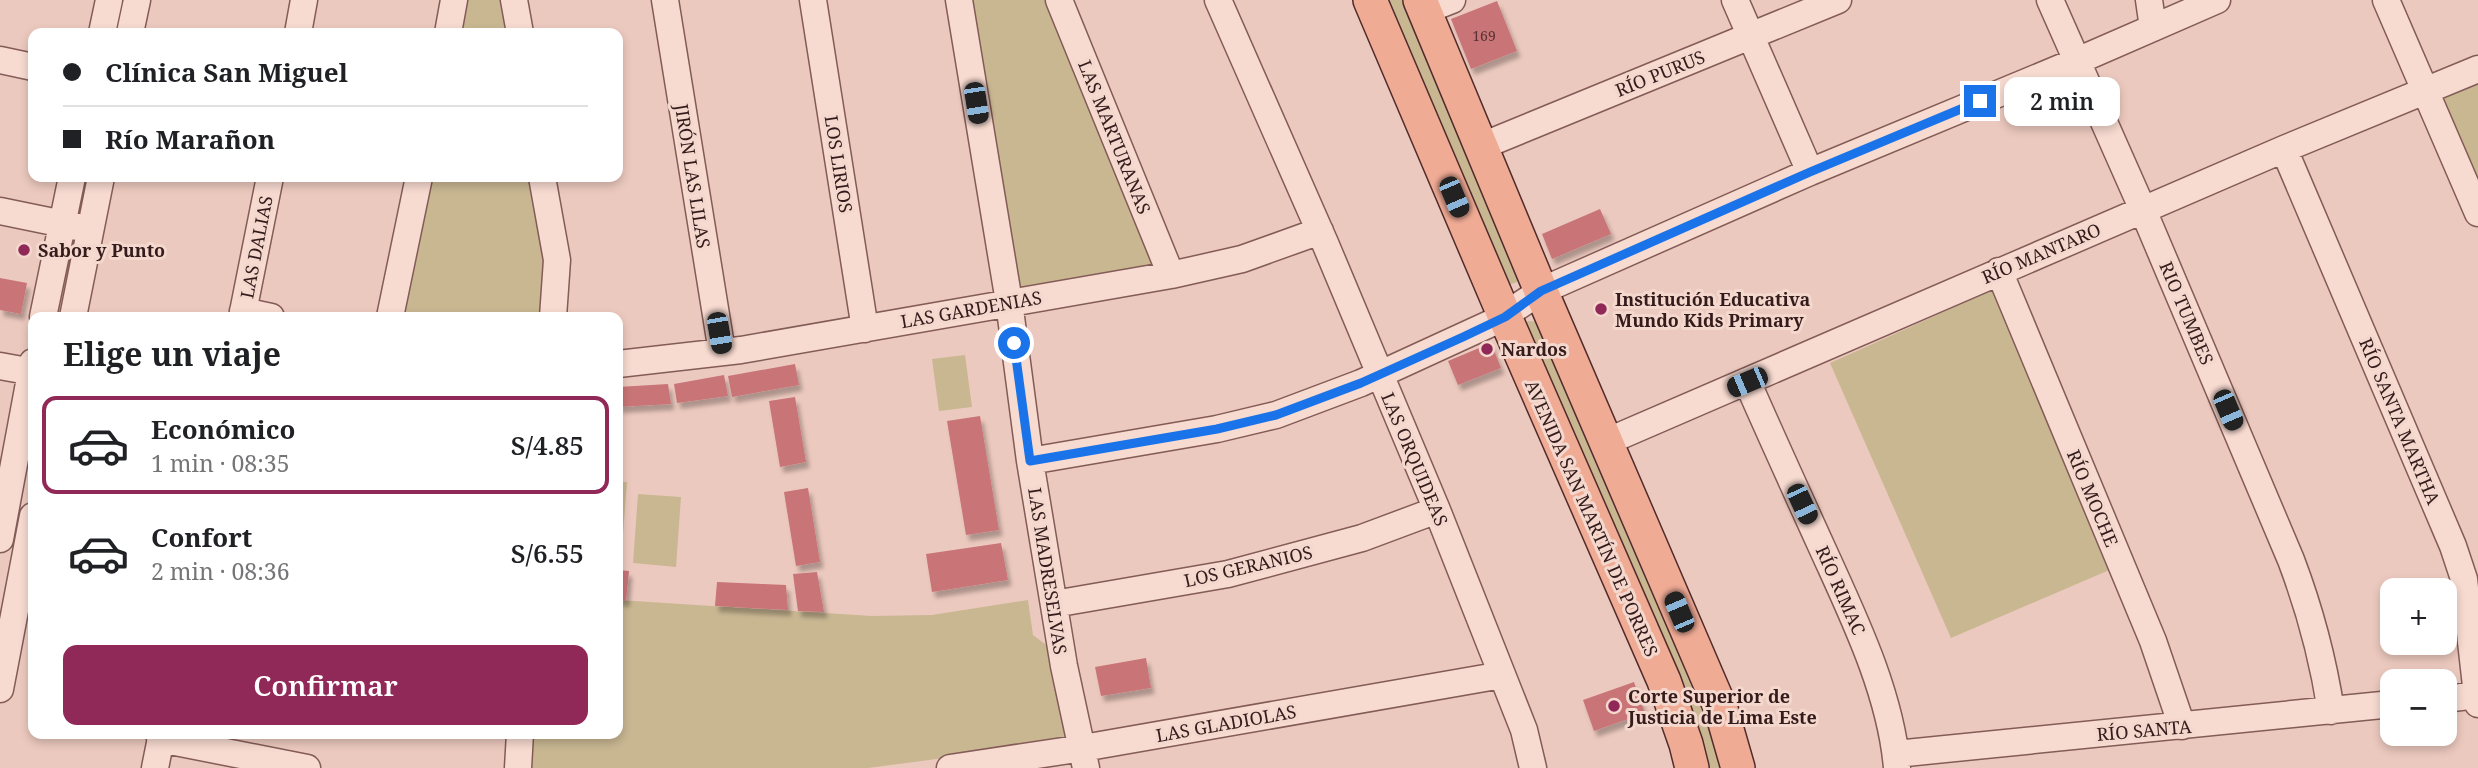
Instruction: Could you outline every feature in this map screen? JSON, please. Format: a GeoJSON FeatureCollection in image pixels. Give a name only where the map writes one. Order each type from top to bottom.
{"type":"FeatureCollection","features":[{"type":"Feature","properties":{"kind":"main road","name":"AVENIDA SAN MARTÍN DE PORRES"},"geometry":{"type":"LineString","coordinates":[[1370,0],[1664,681],[1692,768]]}},
{"type":"Feature","properties":{"kind":"main road"},"geometry":{"type":"LineString","coordinates":[[1432,4],[1482,146],[1541,291],[1721,709],[1738,768]]}},
{"type":"Feature","properties":{"kind":"street"},"geometry":{"type":"LineString","coordinates":[[103,28],[109,0]]}},
{"type":"Feature","properties":{"kind":"street"},"geometry":{"type":"LineString","coordinates":[[131,28],[137,0]]}},
{"type":"Feature","properties":{"kind":"street"},"geometry":{"type":"LineString","coordinates":[[299,28],[304,0]]}},
{"type":"Feature","properties":{"kind":"street"},"geometry":{"type":"LineString","coordinates":[[449,28],[454,0]]}},
{"type":"Feature","properties":{"kind":"street"},"geometry":{"type":"LineString","coordinates":[[514,0],[519,28]]}},
{"type":"Feature","properties":{"kind":"street","name":"JIRÓN LAS LILAS"},"geometry":{"type":"LineString","coordinates":[[665,0],[722,352]]}},
{"type":"Feature","properties":{"kind":"street","name":"LOS LIRIOS"},"geometry":{"type":"LineString","coordinates":[[813,0],[865,328]]}},
{"type":"Feature","properties":{"kind":"street","name":"LAS MADRESELVAS"},"geometry":{"type":"LineString","coordinates":[[959,0],[1009,302],[1030,461],[1064,666],[1085,758]]}},
{"type":"Feature","properties":{"kind":"street","name":"LAS MARTURANAS"},"geometry":{"type":"LineString","coordinates":[[1059,0],[1171,275]]}},
{"type":"Feature","properties":{"kind":"street","name":"LAS ORQUIDEAS"},"geometry":{"type":"LineString","coordinates":[[1218,0],[1320,231],[1437,510],[1524,730],[1533,768]]}},
{"type":"Feature","properties":{"kind":"street"},"geometry":{"type":"LineString","coordinates":[[1735,0],[1810,172]]}},
{"type":"Feature","properties":{"kind":"street","name":"RÍO PURUS"},"geometry":{"type":"LineString","coordinates":[[1482,146],[1838,0]]}},
{"type":"Feature","properties":{"kind":"street","name":"RIO TUMBES"},"geometry":{"type":"LineString","coordinates":[[2050,0],[2143,210],[2307,601],[2324,667],[2331,711]]}},
{"type":"Feature","properties":{"kind":"street"},"geometry":{"type":"LineString","coordinates":[[2149,0],[2153,28]]}},
{"type":"Feature","properties":{"kind":"street"},"geometry":{"type":"LineString","coordinates":[[1030,461],[1217,429],[1276,415],[1380,375],[1505,317],[1541,291],[1810,172],[2217,0]]}},
{"type":"Feature","properties":{"kind":"street"},"geometry":{"type":"LineString","coordinates":[[2386,0],[2478,213]]}},
{"type":"Feature","properties":{"kind":"street"},"geometry":{"type":"LineString","coordinates":[[0,60],[28,66]]}},
{"type":"Feature","properties":{"kind":"street","name":"RÍO MANTARO"},"geometry":{"type":"LineString","coordinates":[[1606,442],[2284,149],[2478,69]]}},
{"type":"Feature","properties":{"kind":"street","name":"RÍO SANTA MARTHA"},"geometry":{"type":"LineString","coordinates":[[2284,149],[2453,546],[2464,579],[2478,704]]}},
{"type":"Feature","properties":{"kind":"street"},"geometry":{"type":"LineString","coordinates":[[44,312],[71,182]]}},
{"type":"Feature","properties":{"kind":"street"},"geometry":{"type":"LineString","coordinates":[[74,312],[100,182]]}},
{"type":"Feature","properties":{"kind":"street","name":"LAS DALIAS"},"geometry":{"type":"LineString","coordinates":[[243,312],[269,182]]}},
{"type":"Feature","properties":{"kind":"street"},"geometry":{"type":"LineString","coordinates":[[391,312],[418,182]]}},
{"type":"Feature","properties":{"kind":"street"},"geometry":{"type":"LineString","coordinates":[[543,182],[556,260],[553,312]]}},
{"type":"Feature","properties":{"kind":"street"},"geometry":{"type":"LineString","coordinates":[[0,211],[90,230]]}},
{"type":"Feature","properties":{"kind":"street","name":"LAS GARDENIAS"},"geometry":{"type":"LineString","coordinates":[[623,363],[722,352],[1171,275],[1242,259],[1320,231]]}},
{"type":"Feature","properties":{"kind":"street","name":"RÍO MOCHE"},"geometry":{"type":"LineString","coordinates":[[1999,271],[2153,641],[2182,726]]}},
{"type":"Feature","properties":{"kind":"street"},"geometry":{"type":"LineString","coordinates":[[0,366],[28,369]]}},
{"type":"Feature","properties":{"kind":"street","name":"RÍO RIMAC"},"geometry":{"type":"LineString","coordinates":[[1747,382],[1858,626],[1878,683],[1896,761]]}},
{"type":"Feature","properties":{"kind":"street"},"geometry":{"type":"LineString","coordinates":[[28,394],[1,526],[28,522]]}},
{"type":"Feature","properties":{"kind":"street","name":"LOS GERANIOS"},"geometry":{"type":"LineString","coordinates":[[1054,604],[1228,574],[1362,538],[1437,510]]}},
{"type":"Feature","properties":{"kind":"street"},"geometry":{"type":"LineString","coordinates":[[1,681],[28,542]]}},
{"type":"Feature","properties":{"kind":"street","name":"LAS GLADIOLAS"},"geometry":{"type":"LineString","coordinates":[[950,768],[1085,758],[1502,676]]}},
{"type":"Feature","properties":{"kind":"street"},"geometry":{"type":"LineString","coordinates":[[2457,698],[2478,695]]}},
{"type":"Feature","properties":{"kind":"street","name":"RÍO SANTA"},"geometry":{"type":"LineString","coordinates":[[1896,761],[2182,726],[2380,705]]}},
{"type":"Feature","properties":{"kind":"street"},"geometry":{"type":"LineString","coordinates":[[155,768],[160,739]]}},
{"type":"Feature","properties":{"kind":"street"},"geometry":{"type":"LineString","coordinates":[[175,739],[307,768]]}},
{"type":"Feature","properties":{"kind":"street"},"geometry":{"type":"LineString","coordinates":[[518,768],[520,739]]}},
{"type":"Feature","properties":{"kind":"shaded area"},"geometry":{"type":"Polygon","coordinates":[[[463,0],[508,0],[512,28],[457,28],[463,0]]]}},
{"type":"Feature","properties":{"kind":"shaded area"},"geometry":{"type":"Polygon","coordinates":[[[967,0],[1048,0],[1159,271],[1017,295],[967,0]]]}},
{"type":"Feature","properties":{"kind":"shaded area"},"geometry":{"type":"Polygon","coordinates":[[[1378,0],[1405,0],[1524,279],[1502,288],[1378,0]]]}},
{"type":"Feature","properties":{"kind":"shaded area"},"geometry":{"type":"Polygon","coordinates":[[[2478,80],[2478,183],[2439,96],[2478,80]]]}},
{"type":"Feature","properties":{"kind":"shaded area"},"geometry":{"type":"Polygon","coordinates":[[[428,182],[536,182],[549,262],[544,312],[403,312],[428,182]]]}},
{"type":"Feature","properties":{"kind":"shaded area"},"geometry":{"type":"Polygon","coordinates":[[[1997,288],[2114,568],[1951,638],[1830,363],[1997,288]]]}},
{"type":"Feature","properties":{"kind":"shaded area"},"geometry":{"type":"Polygon","coordinates":[[[1528,321],[1543,322],[1694,680],[1725,768],[1699,768],[1520,328],[1528,321]]]}},
{"type":"Feature","properties":{"kind":"shaded area"},"geometry":{"type":"Polygon","coordinates":[[[965,355],[972,407],[939,411],[932,359],[965,355]]]}},
{"type":"Feature","properties":{"kind":"shaded area"},"geometry":{"type":"Polygon","coordinates":[[[623,482],[627,482],[623,535],[623,482]]]}},
{"type":"Feature","properties":{"kind":"shaded area"},"geometry":{"type":"Polygon","coordinates":[[[638,494],[681,497],[676,567],[633,563],[638,494]]]}},
{"type":"Feature","properties":{"kind":"shaded area"},"geometry":{"type":"Polygon","coordinates":[[[623,600],[872,616],[932,615],[1028,600],[1033,635],[1057,653],[1074,741],[868,768],[526,768],[528,739],[623,739],[623,600]]]}},
{"type":"Feature","properties":{"kind":"building"},"geometry":{"type":"Polygon","coordinates":[[[1497,1],[1517,51],[1471,69],[1451,19],[1497,1]]]}},
{"type":"Feature","properties":{"kind":"building"},"geometry":{"type":"Polygon","coordinates":[[[1600,209],[1611,234],[1552,259],[1542,234],[1600,209]]]}},
{"type":"Feature","properties":{"kind":"building"},"geometry":{"type":"Polygon","coordinates":[[[0,278],[27,283],[21,314],[0,310],[0,278]]]}},
{"type":"Feature","properties":{"kind":"building"},"geometry":{"type":"Polygon","coordinates":[[[1491,343],[1501,368],[1458,385],[1448,361],[1491,343]]]}},
{"type":"Feature","properties":{"kind":"building"},"geometry":{"type":"Polygon","coordinates":[[[795,364],[799,385],[732,397],[728,376],[795,364]]]}},
{"type":"Feature","properties":{"kind":"building"},"geometry":{"type":"Polygon","coordinates":[[[724,375],[728,396],[677,403],[674,384],[724,375]]]}},
{"type":"Feature","properties":{"kind":"building"},"geometry":{"type":"Polygon","coordinates":[[[668,384],[671,404],[623,407],[623,387],[668,384]]]}},
{"type":"Feature","properties":{"kind":"building"},"geometry":{"type":"Polygon","coordinates":[[[795,397],[806,462],[780,467],[769,401],[795,397]]]}},
{"type":"Feature","properties":{"kind":"building"},"geometry":{"type":"Polygon","coordinates":[[[980,416],[999,530],[966,535],[947,421],[980,416]]]}},
{"type":"Feature","properties":{"kind":"building"},"geometry":{"type":"Polygon","coordinates":[[[808,488],[820,562],[796,566],[784,492],[808,488]]]}},
{"type":"Feature","properties":{"kind":"building"},"geometry":{"type":"Polygon","coordinates":[[[1001,543],[1008,580],[932,592],[926,554],[1001,543]]]}},
{"type":"Feature","properties":{"kind":"building"},"geometry":{"type":"Polygon","coordinates":[[[623,570],[629,571],[626,601],[623,601],[623,570]]]}},
{"type":"Feature","properties":{"kind":"building"},"geometry":{"type":"Polygon","coordinates":[[[817,572],[824,612],[798,611],[793,574],[817,572]]]}},
{"type":"Feature","properties":{"kind":"building"},"geometry":{"type":"Polygon","coordinates":[[[717,582],[786,585],[788,610],[715,606],[717,582]]]}},
{"type":"Feature","properties":{"kind":"building"},"geometry":{"type":"Polygon","coordinates":[[[1146,658],[1151,688],[1101,696],[1095,667],[1146,658]]]}},
{"type":"Feature","properties":{"kind":"building","name":"Corte Superior de Justicia de Lima Este"},"geometry":{"type":"Polygon","coordinates":[[[1634,682],[1645,713],[1594,731],[1583,700],[1634,682]]]}},
{"type":"Feature","properties":{"kind":"place","name":"Sabor y Punto"},"geometry":{"type":"Point","coordinates":[24,250]}},
{"type":"Feature","properties":{"kind":"place","name":"Institución Educativa Mundo Kids Primary"},"geometry":{"type":"Point","coordinates":[1601,309]}},
{"type":"Feature","properties":{"kind":"place","name":"Nardos"},"geometry":{"type":"Point","coordinates":[1487,349]}},
{"type":"Feature","properties":{"kind":"place","name":"Corte Superior de Justicia de Lima Este"},"geometry":{"type":"Point","coordinates":[1614,706]}},
{"type":"Feature","properties":{"kind":"route"},"geometry":{"type":"LineString","coordinates":[[1014,343],[1030,461],[1217,429],[1276,415],[1395,368],[1505,317],[1541,291],[1810,172],[1980,101]]}}]}
